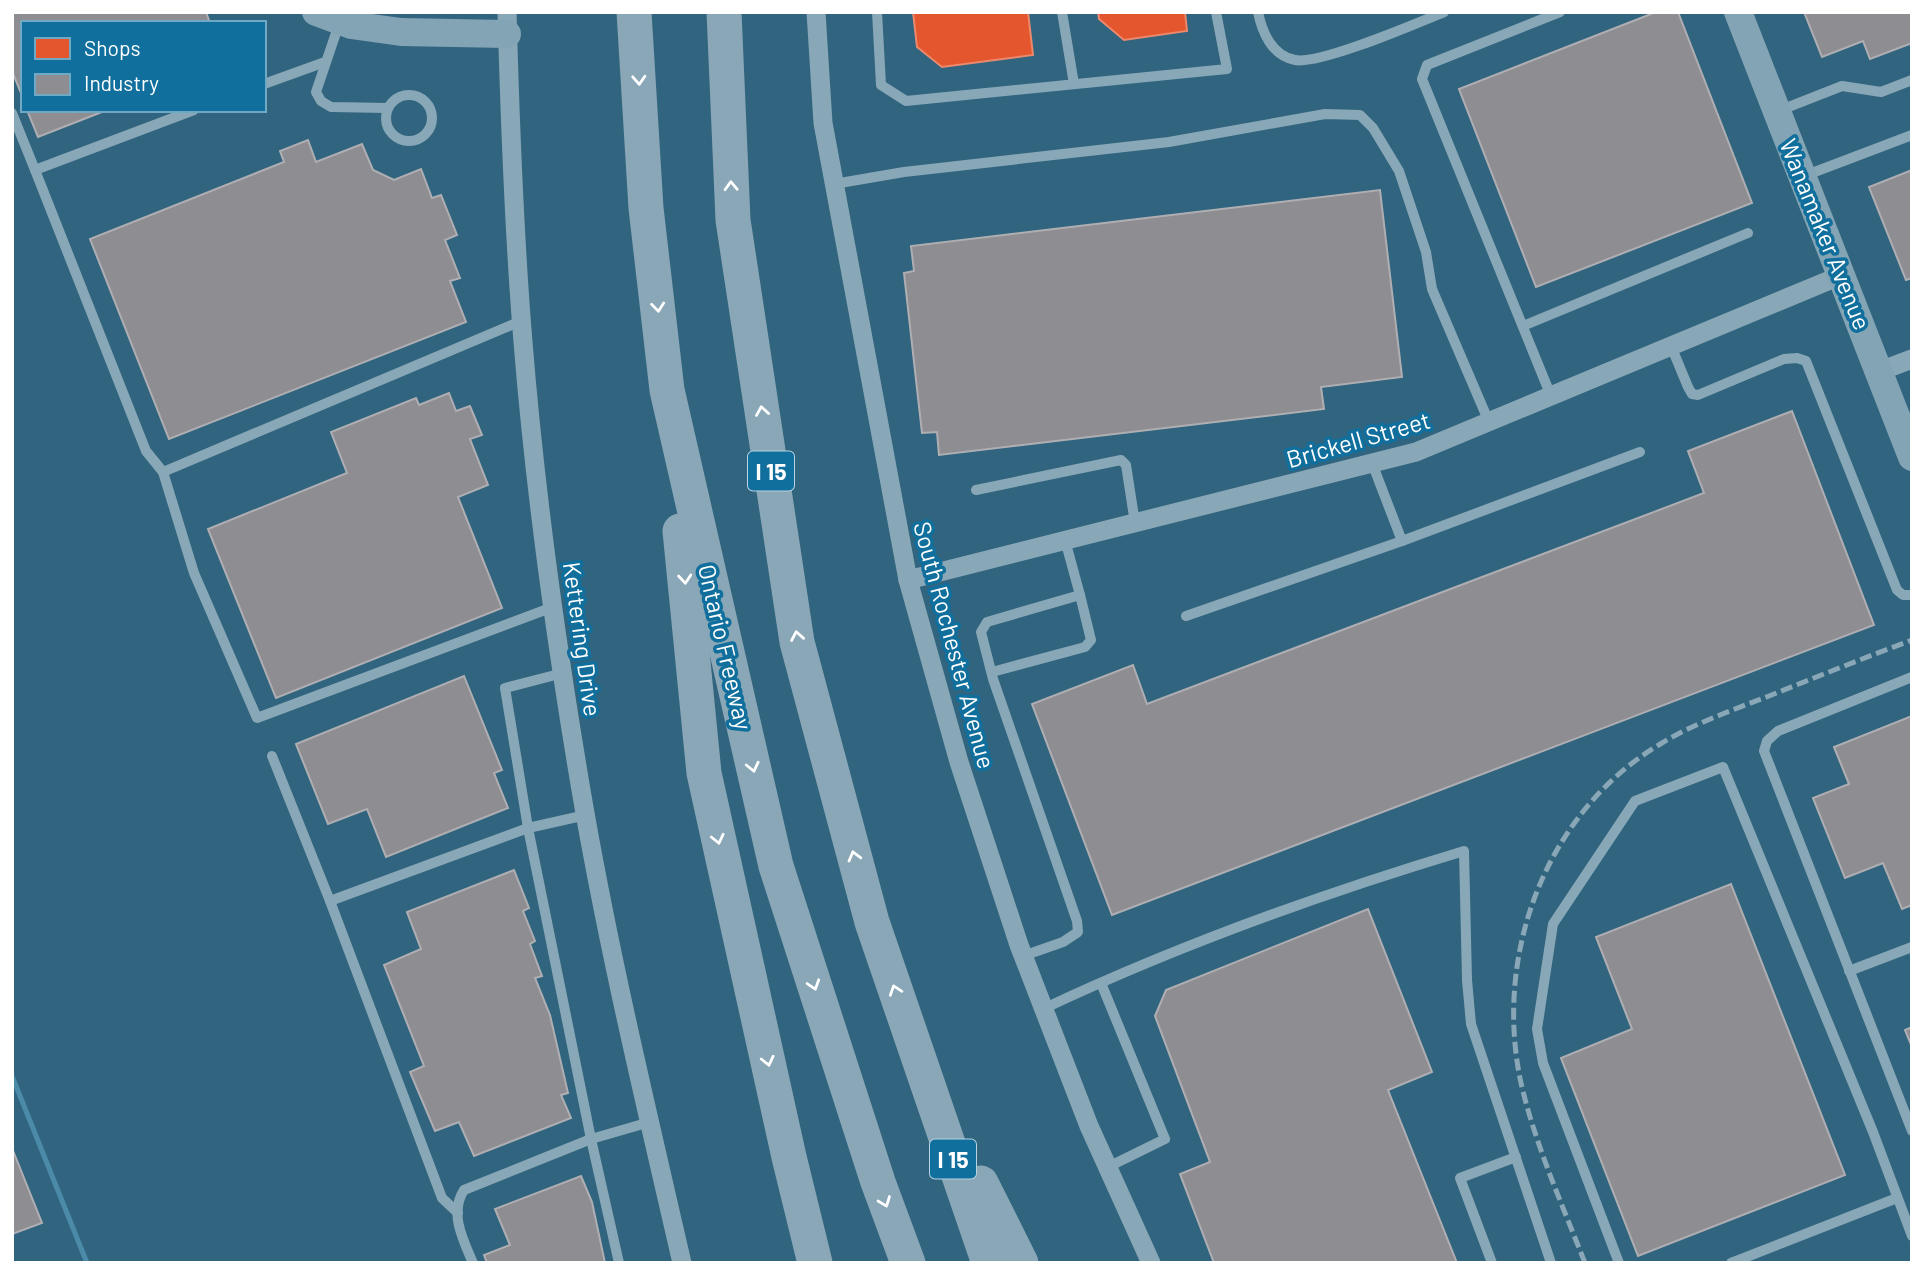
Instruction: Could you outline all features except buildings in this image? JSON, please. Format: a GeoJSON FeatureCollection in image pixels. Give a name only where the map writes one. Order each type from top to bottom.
{"type":"FeatureCollection","features":[{"type":"Feature","properties":{"kind":"highway","name":"Ontario Freeway"},"geometry":{"type":"LineString","coordinates":[[635,12],[646,208],[667,390],[776,866],[878,1182],[908,1263]]}},
{"type":"Feature","properties":{"kind":"highway","name":"I 15"},"geometry":{"type":"LineString","coordinates":[[724,12],[733,220],[797,642],[872,922],[989,1263]]}},
{"type":"Feature","properties":{"kind":"highway"},"geometry":{"type":"LineString","coordinates":[[667,390],[704,773],[789,1157],[815,1258]]}},
{"type":"Feature","properties":{"kind":"highway"},"geometry":{"type":"LineString","coordinates":[[917,1055],[1021,1263]]}},
{"type":"Feature","properties":{"kind":"street","name":"South Rochester Avenue"},"geometry":{"type":"LineString","coordinates":[[816,12],[823,122],[908,580],[958,762],[1023,956],[1089,1126],[1151,1263]]}},
{"type":"Feature","properties":{"kind":"street","name":"Wanamaker Avenue"},"geometry":{"type":"LineString","coordinates":[[1738,12],[1912,457]]}},
{"type":"Feature","properties":{"kind":"street"},"geometry":{"type":"LineString","coordinates":[[328,17],[351,25],[401,32],[507,23]]}},
{"type":"Feature","properties":{"kind":"street","name":"Kettering Drive"},"geometry":{"type":"LineString","coordinates":[[507,23],[513,215],[521,321],[553,607],[586,815],[621,991],[682,1263]]}},
{"type":"Feature","properties":{"kind":"street","name":"Brickell Street"},"geometry":{"type":"LineString","coordinates":[[908,580],[1416,452],[1842,275]]}},
{"type":"Feature","properties":{"kind":"street"},"geometry":{"type":"LineString","coordinates":[[1880,371],[1912,359]]}},
{"type":"Feature","properties":{"kind":"lane"},"geometry":{"type":"LineString","coordinates":[[877,12],[881,85],[906,102],[1227,69],[1216,12]]}},
{"type":"Feature","properties":{"kind":"lane"},"geometry":{"type":"LineString","coordinates":[[1062,12],[1074,84]]}},
{"type":"Feature","properties":{"kind":"lane"},"geometry":{"type":"LineString","coordinates":[[1258,12],[1261,30],[1274,48],[1284,57],[1298,61],[1377,39],[1444,12]]}},
{"type":"Feature","properties":{"kind":"lane"},"geometry":{"type":"LineString","coordinates":[[1551,396],[1422,79],[1427,65],[1560,12]]}},
{"type":"Feature","properties":{"kind":"lane"},"geometry":{"type":"LineString","coordinates":[[328,17],[325,62],[316,92],[321,101],[331,107],[388,108],[398,97],[414,95],[426,103],[430,110],[431,124],[428,131],[415,140],[401,140],[389,130],[386,116],[388,108]]}},
{"type":"Feature","properties":{"kind":"lane"},"geometry":{"type":"LineString","coordinates":[[266,83],[325,62]]}},
{"type":"Feature","properties":{"kind":"lane"},"geometry":{"type":"LineString","coordinates":[[1777,111],[1842,86],[1881,92],[1912,80]]}},
{"type":"Feature","properties":{"kind":"lane"},"geometry":{"type":"LineString","coordinates":[[35,170],[189,112]]}},
{"type":"Feature","properties":{"kind":"lane"},"geometry":{"type":"LineString","coordinates":[[12,113],[146,452],[163,472],[194,573],[257,718],[553,607]]}},
{"type":"Feature","properties":{"kind":"lane"},"geometry":{"type":"LineString","coordinates":[[834,184],[904,172],[1169,142],[1325,114],[1360,115],[1373,128],[1399,171],[1426,252],[1432,289],[1489,422]]}},
{"type":"Feature","properties":{"kind":"lane"},"geometry":{"type":"LineString","coordinates":[[1803,177],[1912,135]]}},
{"type":"Feature","properties":{"kind":"lane"},"geometry":{"type":"LineString","coordinates":[[1523,326],[1748,233]]}},
{"type":"Feature","properties":{"kind":"lane"},"geometry":{"type":"LineString","coordinates":[[163,472],[521,321]]}},
{"type":"Feature","properties":{"kind":"lane"},"geometry":{"type":"LineString","coordinates":[[1671,346],[1688,387],[1692,394],[1698,395],[1784,359],[1797,358],[1806,361],[1897,590],[1903,595],[1912,595]]}},
{"type":"Feature","properties":{"kind":"lane"},"geometry":{"type":"LineString","coordinates":[[1186,616],[1402,541],[1640,452]]}},
{"type":"Feature","properties":{"kind":"lane"},"geometry":{"type":"LineString","coordinates":[[976,490],[1121,460],[1126,465],[1135,523]]}},
{"type":"Feature","properties":{"kind":"lane"},"geometry":{"type":"LineString","coordinates":[[1372,463],[1402,541]]}},
{"type":"Feature","properties":{"kind":"lane"},"geometry":{"type":"LineString","coordinates":[[992,673],[1085,647],[1091,640],[1065,540]]}},
{"type":"Feature","properties":{"kind":"lane"},"geometry":{"type":"LineString","coordinates":[[1023,956],[1063,942],[1078,932],[1077,921],[992,673],[981,632],[987,622],[1080,595]]}},
{"type":"Feature","properties":{"kind":"lane"},"geometry":{"type":"LineString","coordinates":[[563,673],[505,688],[528,828],[619,1263]]}},
{"type":"Feature","properties":{"kind":"lane"},"geometry":{"type":"LineString","coordinates":[[1912,677],[1778,731],[1767,741],[1764,751],[1912,1131]]}},
{"type":"Feature","properties":{"kind":"lane"},"geometry":{"type":"LineString","coordinates":[[272,756],[442,1198],[458,1213]]}},
{"type":"Feature","properties":{"kind":"lane"},"geometry":{"type":"LineString","coordinates":[[1619,1263],[1543,1063],[1536,1029],[1553,925],[1635,801],[1723,767],[1912,1236]]}},
{"type":"Feature","properties":{"kind":"lane"},"geometry":{"type":"LineString","coordinates":[[330,901],[528,828],[586,815]]}},
{"type":"Feature","properties":{"kind":"lane"},"geometry":{"type":"LineString","coordinates":[[1043,1009],[1101,983],[1361,883],[1464,851],[1467,980],[1471,1024],[1551,1263]]}},
{"type":"Feature","properties":{"kind":"lane"},"geometry":{"type":"LineString","coordinates":[[1849,971],[1912,947]]}},
{"type":"Feature","properties":{"kind":"lane"},"geometry":{"type":"LineString","coordinates":[[1101,983],[1166,1139],[1108,1167]]}},
{"type":"Feature","properties":{"kind":"lane"},"geometry":{"type":"LineString","coordinates":[[473,1263],[458,1228],[459,1198],[464,1190],[591,1139],[650,1122]]}},
{"type":"Feature","properties":{"kind":"lane"},"geometry":{"type":"LineString","coordinates":[[1492,1263],[1460,1178],[1516,1157]]}},
{"type":"Feature","properties":{"kind":"lane"},"geometry":{"type":"LineString","coordinates":[[1731,1263],[1897,1198]]}},
{"type":"Feature","properties":{"kind":"waterway"},"geometry":{"type":"LineString","coordinates":[[12,1076],[87,1263]]}},
{"type":"Feature","properties":{"kind":"railway"},"geometry":{"type":"LineString","coordinates":[[1585,1263],[1534,1129],[1521,1083],[1514,1034],[1515,985],[1523,937],[1538,890],[1559,846],[1587,807],[1621,772],[1662,743],[1714,717],[1912,640]]}}]}
